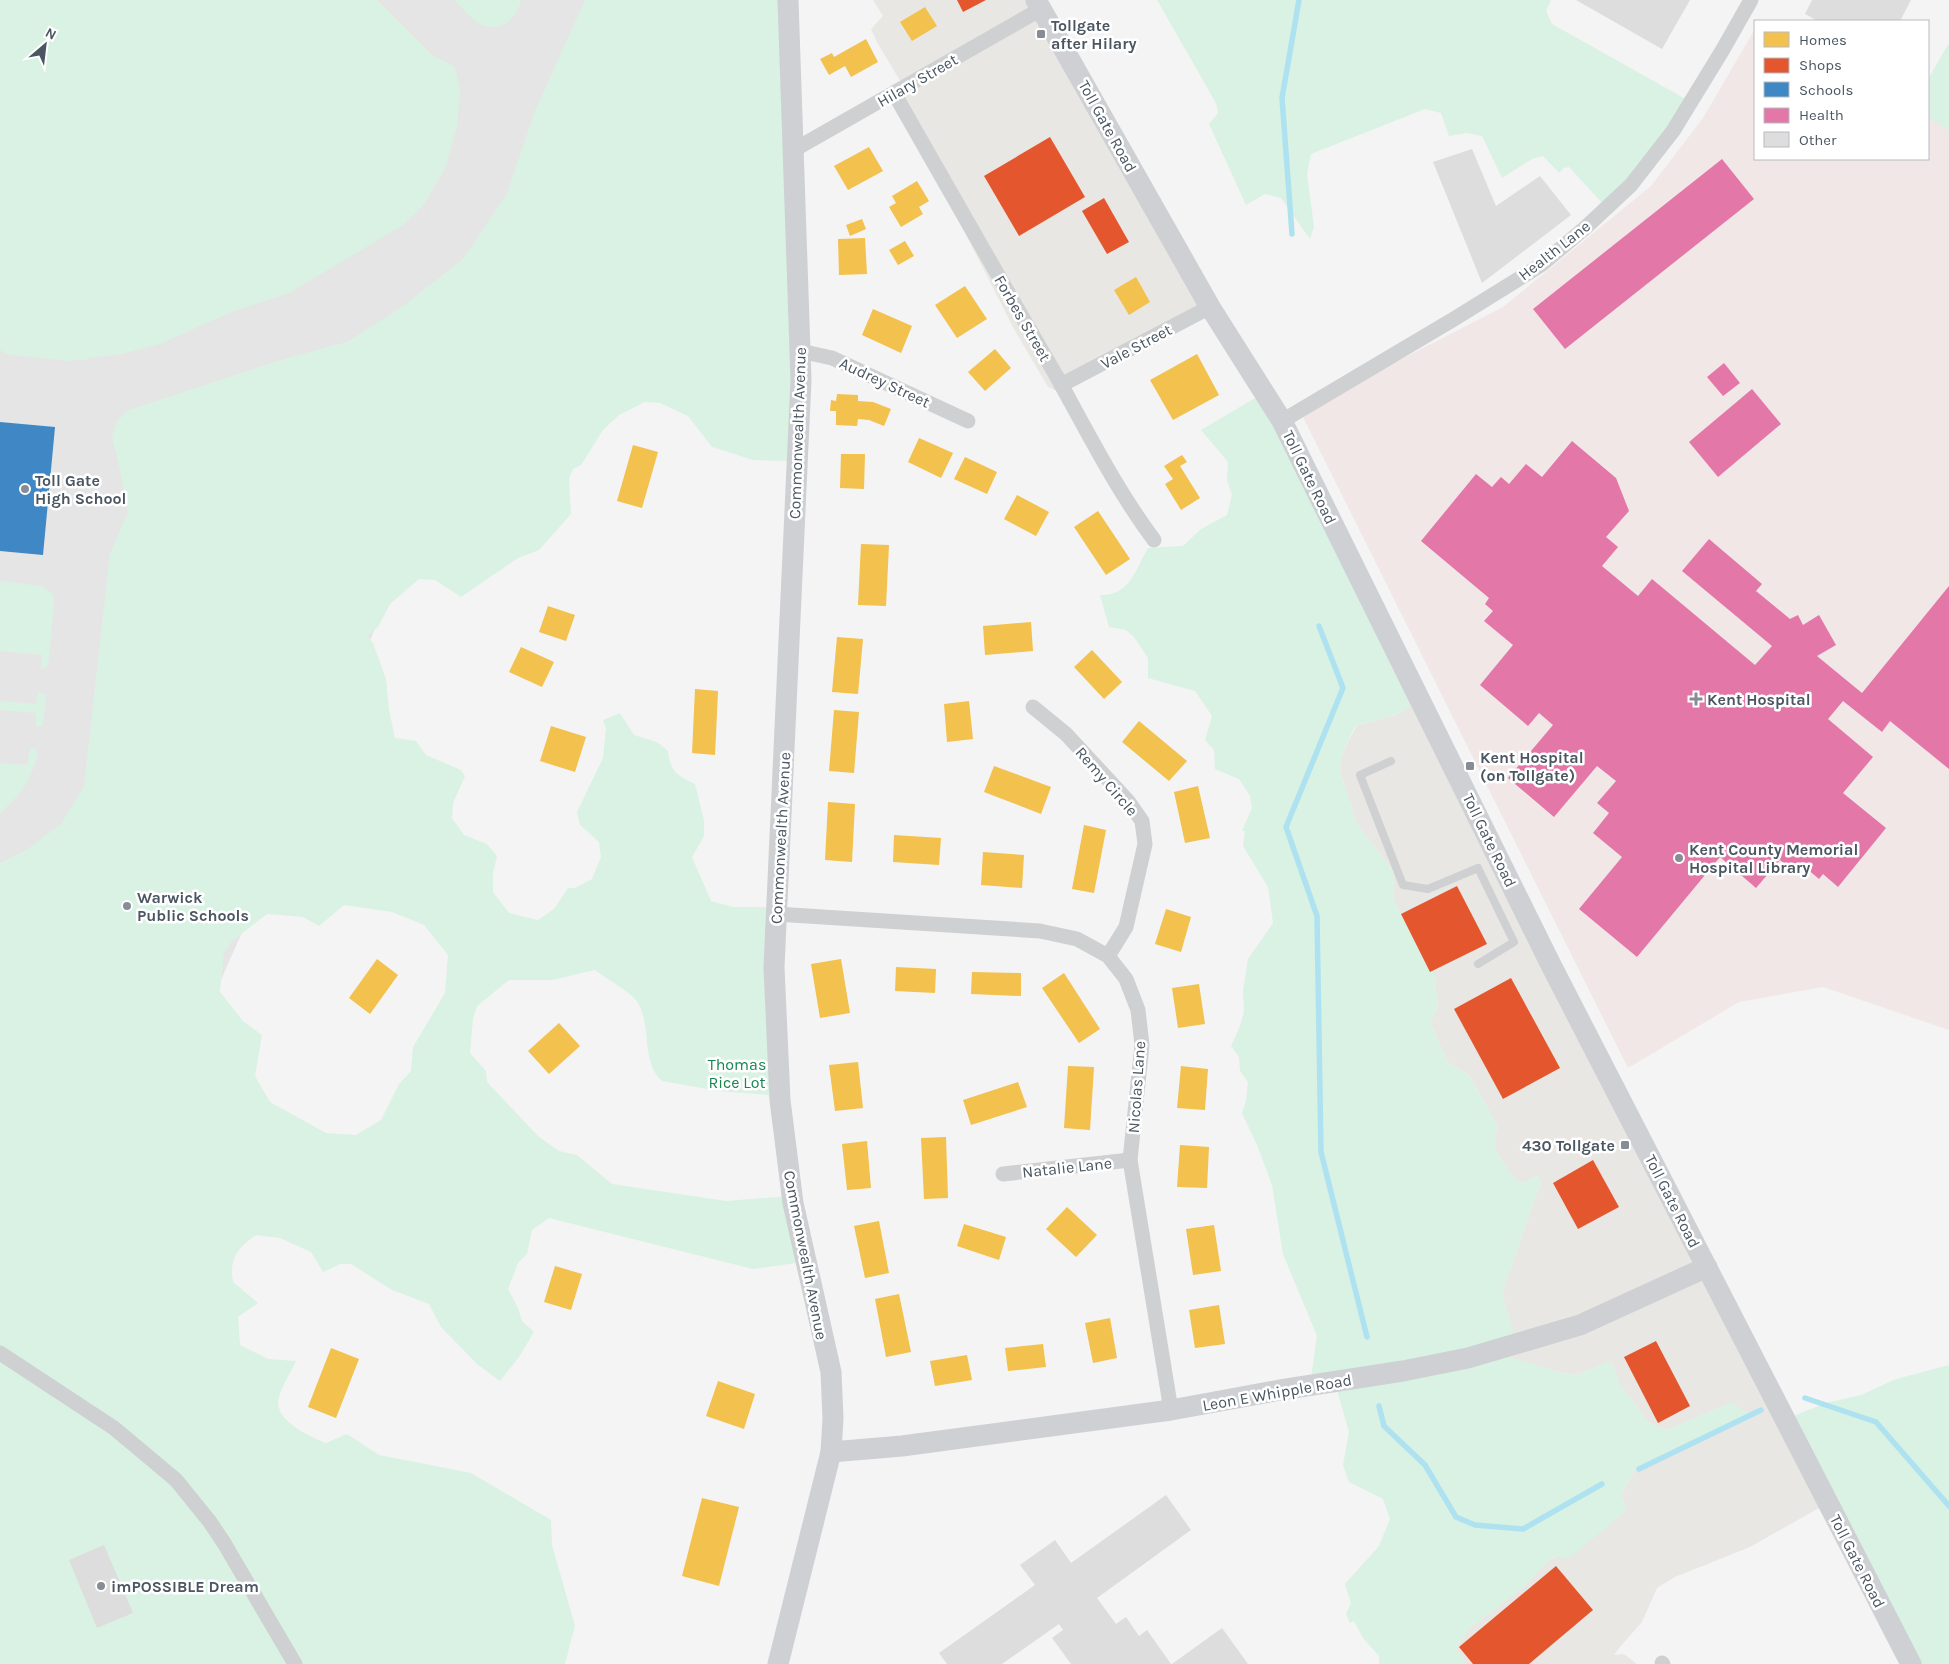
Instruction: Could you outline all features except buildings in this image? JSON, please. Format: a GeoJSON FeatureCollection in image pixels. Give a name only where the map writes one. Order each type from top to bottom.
{"type":"FeatureCollection","features":[{"type":"Feature","properties":{"kind":"street","name":"Commonwealth Avenue"},"geometry":{"type":"LineString","coordinates":[[778,1664],[831,1452],[833,1418],[831,1372],[793,1203],[780,1100],[774,967],[797,481],[800,351],[788,0]]}},
{"type":"Feature","properties":{"kind":"street","name":"Health Lane"},"geometry":{"type":"LineString","coordinates":[[1282,421],[1454,320],[1541,265],[1585,228],[1630,185],[1673,131],[1751,0]]}},
{"type":"Feature","properties":{"kind":"street","name":"Hilary Street"},"geometry":{"type":"LineString","coordinates":[[792,151],[894,94],[1038,4]]}},
{"type":"Feature","properties":{"kind":"street","name":"Toll Gate Road"},"geometry":{"type":"LineString","coordinates":[[1038,4],[1210,307],[1282,421],[1492,870],[1529,934],[1707,1266],[1911,1664]]}},
{"type":"Feature","properties":{"kind":"street","name":"Forbes Street"},"geometry":{"type":"LineString","coordinates":[[894,94],[1061,385],[1096,451],[1131,509],[1154,540]]}},
{"type":"Feature","properties":{"kind":"street","name":"Vale Street"},"geometry":{"type":"LineString","coordinates":[[1061,385],[1210,307]]}},
{"type":"Feature","properties":{"kind":"street","name":"Audrey Street"},"geometry":{"type":"LineString","coordinates":[[800,351],[832,358],[968,420]]}},
{"type":"Feature","properties":{"kind":"street","name":"Remy Circle"},"geometry":{"type":"LineString","coordinates":[[1033,707],[1066,734],[1128,801],[1142,821],[1145,844],[1126,927],[1108,956]]}},
{"type":"Feature","properties":{"kind":"street","name":"Nicolas Lane"},"geometry":{"type":"LineString","coordinates":[[776,914],[1040,931],[1077,939],[1108,956],[1126,978],[1138,1010],[1142,1045],[1130,1160],[1171,1410]]}},
{"type":"Feature","properties":{"kind":"street","name":"Natalie Lane"},"geometry":{"type":"LineString","coordinates":[[1003,1174],[1130,1160]]}},
{"type":"Feature","properties":{"kind":"street","name":"Leon E Whipple Road"},"geometry":{"type":"LineString","coordinates":[[831,1452],[902,1446],[1171,1410],[1280,1390],[1403,1371],[1468,1358],[1580,1325],[1707,1266]]}},
{"type":"Feature","properties":{"kind":"street"},"geometry":{"type":"LineString","coordinates":[[0,1353],[114,1428],[176,1480],[210,1522],[224,1543],[295,1664]]}},
{"type":"Feature","properties":{"kind":"lane"},"geometry":{"type":"LineString","coordinates":[[1391,761],[1360,775],[1403,885],[1428,890],[1478,868],[1492,870],[1514,942]]}},
{"type":"Feature","properties":{"kind":"lane"},"geometry":{"type":"LineString","coordinates":[[1478,964],[1529,934]]}},
{"type":"Feature","properties":{"kind":"shaded area","name":"Warwick Public Schools"},"geometry":{"type":"Polygon","coordinates":[[[0,0],[775,0],[515,310],[34,1406],[0,1384],[0,0]]]}},
{"type":"Feature","properties":{"kind":"shaded area"},"geometry":{"type":"Polygon","coordinates":[[[873,0],[1038,0],[1205,306],[1060,392],[1048,387],[1014,329],[958,219],[894,101],[905,89],[871,29],[883,16],[873,0]]]}},
{"type":"Feature","properties":{"kind":"shaded area","name":"Kent Hospital"},"geometry":{"type":"Polygon","coordinates":[[[1754,31],[1754,160],[1929,160],[1929,108],[1949,118],[1949,1030],[1823,987],[1739,1002],[1628,1068],[1300,411],[1503,307],[1651,186],[1703,118],[1754,31]]]}},
{"type":"Feature","properties":{"kind":"shaded area"},"geometry":{"type":"Polygon","coordinates":[[[1416,704],[1828,1503],[1750,1547],[1675,1577],[1657,1588],[1642,1622],[1614,1655],[1624,1654],[1637,1664],[1466,1664],[1456,1648],[1468,1629],[1523,1587],[1547,1562],[1626,1509],[1621,1495],[1636,1468],[1694,1444],[1749,1414],[1729,1404],[1667,1430],[1649,1423],[1620,1385],[1611,1361],[1576,1375],[1554,1371],[1497,1353],[1516,1345],[1502,1293],[1541,1181],[1537,1176],[1524,1183],[1516,1181],[1494,1149],[1497,1125],[1469,1075],[1448,1063],[1430,1022],[1438,1007],[1434,975],[1394,902],[1393,871],[1357,824],[1340,772],[1341,757],[1356,726],[1395,715],[1416,704]]]}},
{"type":"Feature","properties":{"kind":"green space"},"geometry":{"type":"Polygon","coordinates":[[[0,0],[377,0],[432,55],[455,67],[460,91],[457,127],[445,168],[423,206],[403,225],[289,293],[231,312],[160,344],[121,354],[89,358],[85,361],[80,359],[68,361],[5,354],[0,349],[0,0]]]}},
{"type":"Feature","properties":{"kind":"green space"},"geometry":{"type":"Polygon","coordinates":[[[454,0],[521,0],[512,19],[501,26],[494,27],[477,22],[454,0]]]}},
{"type":"Feature","properties":{"kind":"green space","name":"Thomas Rice Lot"},"geometry":{"type":"Polygon","coordinates":[[[585,0],[790,0],[802,355],[787,461],[753,460],[712,447],[688,416],[660,403],[645,402],[619,415],[603,430],[581,465],[573,469],[569,479],[571,514],[539,550],[518,558],[461,597],[435,580],[419,579],[390,604],[378,627],[367,636],[373,643],[386,679],[389,710],[395,738],[416,741],[426,755],[461,770],[465,776],[453,803],[452,818],[464,835],[487,844],[497,856],[493,873],[493,892],[509,913],[538,920],[554,909],[568,888],[575,888],[592,879],[601,857],[599,842],[580,825],[577,812],[603,758],[606,728],[603,720],[620,713],[634,735],[657,742],[668,751],[671,764],[676,772],[695,784],[704,821],[704,836],[692,857],[711,901],[733,907],[776,907],[777,1087],[769,1088],[769,1095],[719,1091],[662,1081],[655,1073],[651,1063],[644,1020],[636,1000],[595,970],[552,980],[509,980],[477,1006],[473,1019],[470,1053],[486,1071],[487,1082],[538,1136],[559,1151],[577,1155],[612,1184],[726,1201],[792,1196],[796,1263],[753,1269],[549,1218],[532,1230],[527,1254],[518,1263],[508,1289],[518,1308],[522,1321],[534,1332],[519,1357],[500,1381],[477,1364],[441,1327],[429,1304],[392,1290],[351,1264],[340,1264],[323,1272],[311,1252],[280,1238],[256,1235],[239,1250],[232,1267],[233,1282],[258,1303],[238,1317],[240,1345],[268,1359],[296,1361],[279,1397],[278,1405],[286,1420],[310,1436],[326,1443],[347,1434],[379,1455],[471,1473],[551,1520],[552,1545],[575,1626],[565,1664],[0,1664],[0,863],[28,849],[61,824],[84,787],[110,554],[128,512],[112,437],[117,421],[129,410],[284,359],[347,342],[402,307],[463,259],[507,194],[535,111],[585,0]],[[344,905],[319,926],[303,917],[267,914],[232,941],[224,952],[220,992],[243,1021],[262,1035],[255,1076],[270,1102],[326,1133],[356,1135],[381,1120],[399,1084],[411,1071],[413,1047],[445,993],[448,955],[424,925],[392,912],[344,905]]]}},
{"type":"Feature","properties":{"kind":"green space"},"geometry":{"type":"Polygon","coordinates":[[[1157,0],[1551,0],[1546,11],[1552,24],[1691,102],[1648,163],[1604,205],[1569,167],[1564,168],[1559,173],[1543,156],[1532,159],[1502,178],[1482,136],[1467,133],[1449,136],[1441,113],[1425,109],[1311,154],[1307,174],[1314,227],[1310,239],[1281,198],[1265,194],[1246,205],[1209,124],[1218,113],[1216,103],[1157,0]]]}},
{"type":"Feature","properties":{"kind":"green space"},"geometry":{"type":"Polygon","coordinates":[[[1949,43],[1949,130],[1929,119],[1929,77],[1949,43]]]}},
{"type":"Feature","properties":{"kind":"green space"},"geometry":{"type":"Polygon","coordinates":[[[1255,398],[1269,419],[1416,704],[1395,715],[1355,726],[1341,757],[1340,772],[1357,824],[1393,871],[1394,902],[1434,975],[1438,1007],[1430,1022],[1448,1063],[1469,1075],[1497,1125],[1494,1149],[1516,1180],[1524,1183],[1537,1176],[1541,1181],[1502,1293],[1517,1345],[1498,1353],[1554,1371],[1576,1375],[1611,1361],[1620,1385],[1649,1423],[1667,1430],[1730,1402],[1749,1414],[1694,1444],[1636,1468],[1621,1495],[1626,1509],[1625,1512],[1569,1558],[1555,1556],[1523,1587],[1468,1629],[1456,1648],[1466,1664],[1379,1664],[1379,1656],[1363,1638],[1354,1621],[1350,1623],[1346,1614],[1351,1603],[1345,1584],[1379,1546],[1390,1519],[1383,1499],[1349,1482],[1343,1465],[1349,1432],[1337,1390],[1309,1392],[1317,1336],[1283,1254],[1272,1185],[1257,1145],[1242,1113],[1246,1101],[1248,1082],[1240,1071],[1239,1057],[1231,1046],[1244,1011],[1243,991],[1248,959],[1273,923],[1268,887],[1243,846],[1245,831],[1242,831],[1252,808],[1250,796],[1239,779],[1215,769],[1214,750],[1205,740],[1212,716],[1195,691],[1148,678],[1148,658],[1134,637],[1126,630],[1109,627],[1100,595],[1110,594],[1125,586],[1135,573],[1148,548],[1183,546],[1201,529],[1227,515],[1232,495],[1227,480],[1228,462],[1201,430],[1255,398]]]}},
{"type":"Feature","properties":{"kind":"green space"},"geometry":{"type":"Polygon","coordinates":[[[0,581],[42,586],[53,594],[54,604],[48,665],[46,668],[41,669],[42,655],[0,651],[0,581]]]}},
{"type":"Feature","properties":{"kind":"green space"},"geometry":{"type":"Polygon","coordinates":[[[38,691],[46,696],[43,725],[36,727],[36,713],[0,710],[0,701],[36,704],[38,691]]]}},
{"type":"Feature","properties":{"kind":"green space"},"geometry":{"type":"Polygon","coordinates":[[[30,748],[35,749],[38,754],[28,781],[20,793],[0,814],[0,763],[27,765],[30,748]]]}},
{"type":"Feature","properties":{"kind":"green space"},"geometry":{"type":"Polygon","coordinates":[[[1949,1365],[1949,1664],[1913,1664],[1793,1416],[1826,1403],[1861,1395],[1896,1379],[1949,1365]]]}},
{"type":"Feature","properties":{"kind":"waterway"},"geometry":{"type":"LineString","coordinates":[[1292,234],[1282,98],[1299,0]]}},
{"type":"Feature","properties":{"kind":"waterway"},"geometry":{"type":"LineString","coordinates":[[1319,626],[1343,688],[1286,827],[1317,916],[1321,1152],[1367,1337]]}},
{"type":"Feature","properties":{"kind":"waterway"},"geometry":{"type":"LineString","coordinates":[[1805,1398],[1876,1422],[1949,1506]]}},
{"type":"Feature","properties":{"kind":"waterway"},"geometry":{"type":"LineString","coordinates":[[1379,1406],[1384,1426],[1425,1465],[1456,1517],[1475,1525],[1523,1529],[1602,1484]]}},
{"type":"Feature","properties":{"kind":"waterway"},"geometry":{"type":"LineString","coordinates":[[1639,1469],[1761,1410]]}},
{"type":"Feature","properties":{"kind":"place","name":"Tollgate after Hilary"},"geometry":{"type":"Point","coordinates":[1041,34]}},
{"type":"Feature","properties":{"kind":"place","name":"Toll Gate High School"},"geometry":{"type":"Point","coordinates":[25,489]}},
{"type":"Feature","properties":{"kind":"place","name":"Kent Hospital"},"geometry":{"type":"Point","coordinates":[1696,699]}},
{"type":"Feature","properties":{"kind":"place","name":"Kent Hospital (on Tollgate)"},"geometry":{"type":"Point","coordinates":[1470,766]}},
{"type":"Feature","properties":{"kind":"place","name":"Kent County Memorial Hospital Library"},"geometry":{"type":"Point","coordinates":[1679,858]}},
{"type":"Feature","properties":{"kind":"place","name":"Warwick Public Schools"},"geometry":{"type":"Point","coordinates":[127,906]}},
{"type":"Feature","properties":{"kind":"place","name":"430 Tollgate"},"geometry":{"type":"Point","coordinates":[1625,1145]}},
{"type":"Feature","properties":{"kind":"place","name":"imPOSSIBLE Dream"},"geometry":{"type":"Point","coordinates":[101,1586]}}]}
